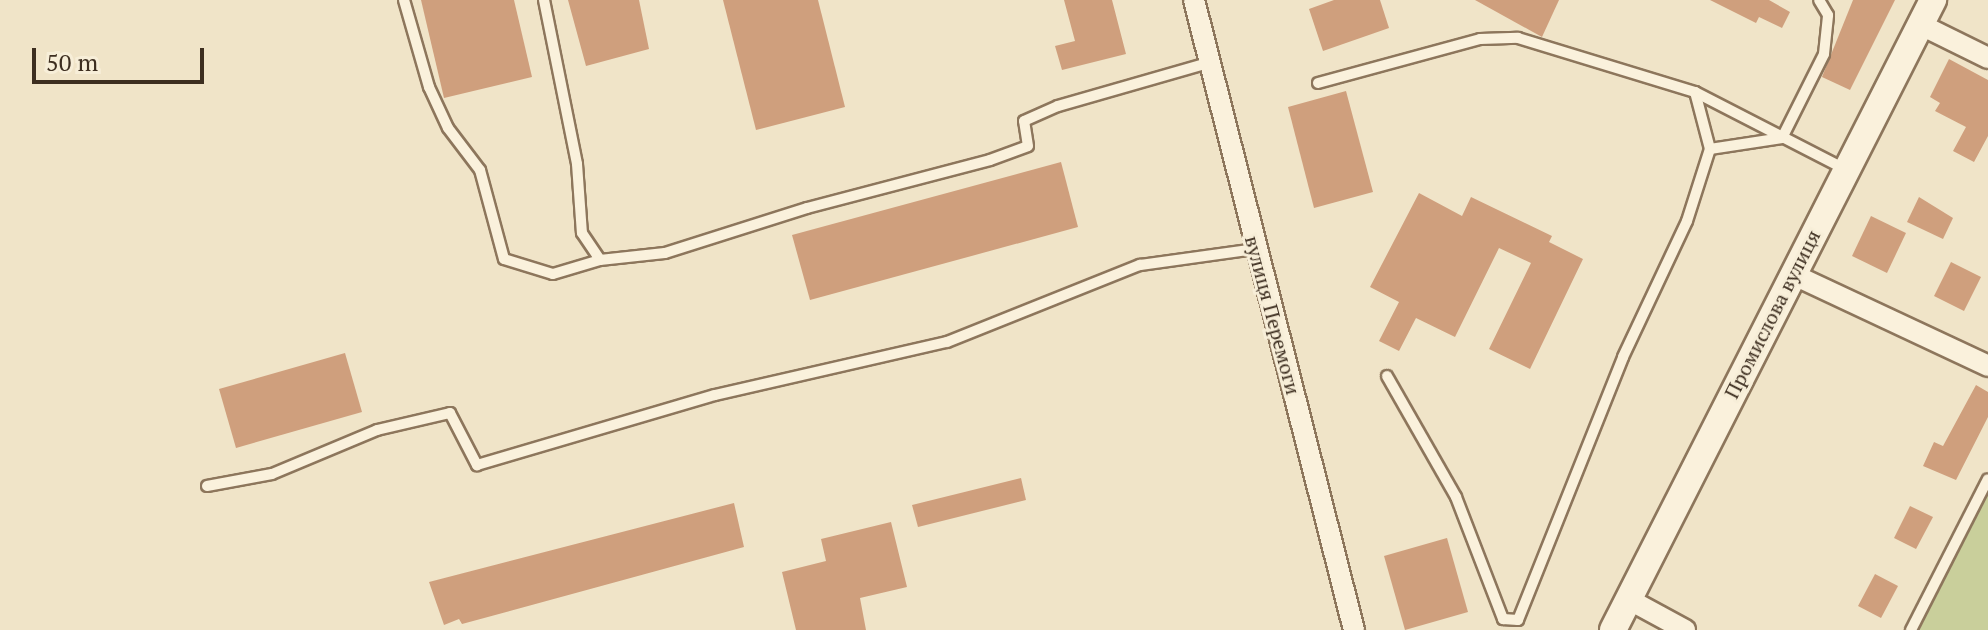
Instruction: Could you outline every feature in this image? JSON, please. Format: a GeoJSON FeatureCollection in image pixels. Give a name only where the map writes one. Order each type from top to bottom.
{"type":"FeatureCollection","features":[{"type":"Feature","properties":{"kind":"street","name":"вулиця Перемоги"},"geometry":{"type":"LineString","coordinates":[[1194,0],[1354,630]]}},
{"type":"Feature","properties":{"kind":"street","name":"Промислова вулиця"},"geometry":{"type":"LineString","coordinates":[[1613,630],[1933,0]]}},
{"type":"Feature","properties":{"kind":"street"},"geometry":{"type":"LineString","coordinates":[[1921,25],[1988,58]]}},
{"type":"Feature","properties":{"kind":"street"},"geometry":{"type":"LineString","coordinates":[[1792,274],[1988,366]]}},
{"type":"Feature","properties":{"kind":"street"},"geometry":{"type":"LineString","coordinates":[[1628,599],[1685,630]]}},
{"type":"Feature","properties":{"kind":"lane"},"geometry":{"type":"LineString","coordinates":[[404,0],[429,87],[448,128],[480,170],[504,259],[553,274],[600,260],[665,253],[807,208],[990,160],[1028,146],[1024,121],[1047,111],[1208,63]]}},
{"type":"Feature","properties":{"kind":"lane"},"geometry":{"type":"LineString","coordinates":[[544,0],[577,164],[582,233],[600,260]]}},
{"type":"Feature","properties":{"kind":"lane"},"geometry":{"type":"LineString","coordinates":[[1782,138],[1824,54],[1828,15],[1819,0]]}},
{"type":"Feature","properties":{"kind":"lane"},"geometry":{"type":"LineString","coordinates":[[1318,83],[1480,39],[1518,38],[1695,92],[1845,169]]}},
{"type":"Feature","properties":{"kind":"lane"},"geometry":{"type":"LineString","coordinates":[[1387,376],[1456,497],[1503,619],[1518,620],[1623,357],[1687,221],[1710,149],[1695,92]]}},
{"type":"Feature","properties":{"kind":"lane"},"geometry":{"type":"LineString","coordinates":[[1710,149],[1782,138]]}},
{"type":"Feature","properties":{"kind":"lane"},"geometry":{"type":"LineString","coordinates":[[207,486],[272,474],[377,430],[450,413],[477,465],[715,395],[947,342],[1140,265],[1255,249]]}},
{"type":"Feature","properties":{"kind":"lane"},"geometry":{"type":"LineString","coordinates":[[1911,630],[1988,479]]}},
{"type":"Feature","properties":{"kind":"green space"},"geometry":{"type":"Polygon","coordinates":[[[1988,479],[1988,630],[1911,630],[1988,479]]]}},
{"type":"Feature","properties":{"kind":"building"},"geometry":{"type":"Polygon","coordinates":[[[421,0],[514,0],[532,77],[444,98],[421,0]]]}},
{"type":"Feature","properties":{"kind":"building"},"geometry":{"type":"Polygon","coordinates":[[[568,0],[639,0],[649,49],[586,66],[568,0]]]}},
{"type":"Feature","properties":{"kind":"building"},"geometry":{"type":"Polygon","coordinates":[[[723,0],[818,0],[845,107],[756,130],[723,0]]]}},
{"type":"Feature","properties":{"kind":"building"},"geometry":{"type":"Polygon","coordinates":[[[1064,0],[1112,0],[1126,54],[1062,70],[1055,46],[1075,41],[1064,0]]]}},
{"type":"Feature","properties":{"kind":"building"},"geometry":{"type":"Polygon","coordinates":[[[1334,0],[1380,0],[1389,28],[1323,51],[1309,9],[1334,0]]]}},
{"type":"Feature","properties":{"kind":"building"},"geometry":{"type":"Polygon","coordinates":[[[1475,0],[1559,0],[1542,37],[1475,0]]]}},
{"type":"Feature","properties":{"kind":"building"},"geometry":{"type":"Polygon","coordinates":[[[1710,0],[1769,0],[1790,12],[1782,28],[1759,17],[1756,23],[1710,0]]]}},
{"type":"Feature","properties":{"kind":"building"},"geometry":{"type":"Polygon","coordinates":[[[1853,0],[1895,0],[1850,90],[1822,77],[1853,0]]]}},
{"type":"Feature","properties":{"kind":"building"},"geometry":{"type":"Polygon","coordinates":[[[1949,59],[1988,80],[1988,136],[1974,162],[1953,151],[1966,127],[1935,111],[1940,103],[1930,97],[1949,59]]]}},
{"type":"Feature","properties":{"kind":"building"},"geometry":{"type":"Polygon","coordinates":[[[1346,91],[1373,192],[1314,208],[1288,107],[1346,91]]]}},
{"type":"Feature","properties":{"kind":"building"},"geometry":{"type":"Polygon","coordinates":[[[1061,162],[1078,227],[810,300],[792,235],[1061,162]]]}},
{"type":"Feature","properties":{"kind":"building"},"geometry":{"type":"Polygon","coordinates":[[[1419,193],[1462,216],[1471,197],[1552,236],[1549,242],[1583,259],[1530,369],[1489,349],[1531,263],[1499,248],[1455,337],[1416,318],[1399,351],[1379,341],[1399,302],[1370,287],[1419,193]]]}},
{"type":"Feature","properties":{"kind":"building"},"geometry":{"type":"Polygon","coordinates":[[[1919,197],[1953,218],[1943,239],[1907,222],[1919,197]]]}},
{"type":"Feature","properties":{"kind":"building"},"geometry":{"type":"Polygon","coordinates":[[[1871,216],[1906,233],[1887,273],[1852,256],[1871,216]]]}},
{"type":"Feature","properties":{"kind":"building"},"geometry":{"type":"Polygon","coordinates":[[[1951,262],[1981,277],[1964,311],[1934,296],[1951,262]]]}},
{"type":"Feature","properties":{"kind":"building"},"geometry":{"type":"Polygon","coordinates":[[[345,353],[362,412],[236,448],[219,389],[345,353]]]}},
{"type":"Feature","properties":{"kind":"building"},"geometry":{"type":"Polygon","coordinates":[[[1976,385],[1988,392],[1988,417],[1956,480],[1923,466],[1934,442],[1943,446],[1976,385]]]}},
{"type":"Feature","properties":{"kind":"building"},"geometry":{"type":"Polygon","coordinates":[[[1021,478],[1026,500],[918,527],[912,505],[1021,478]]]}},
{"type":"Feature","properties":{"kind":"building"},"geometry":{"type":"Polygon","coordinates":[[[734,503],[744,547],[462,624],[459,619],[444,625],[429,582],[734,503]]]}},
{"type":"Feature","properties":{"kind":"building"},"geometry":{"type":"Polygon","coordinates":[[[1910,506],[1933,517],[1916,549],[1894,538],[1910,506]]]}},
{"type":"Feature","properties":{"kind":"building"},"geometry":{"type":"Polygon","coordinates":[[[891,522],[907,587],[860,598],[866,630],[796,630],[782,572],[826,561],[821,539],[891,522]]]}},
{"type":"Feature","properties":{"kind":"building"},"geometry":{"type":"Polygon","coordinates":[[[1447,538],[1468,612],[1405,630],[1384,556],[1447,538]]]}},
{"type":"Feature","properties":{"kind":"building"},"geometry":{"type":"Polygon","coordinates":[[[1875,574],[1898,586],[1881,618],[1858,606],[1875,574]]]}}]}
